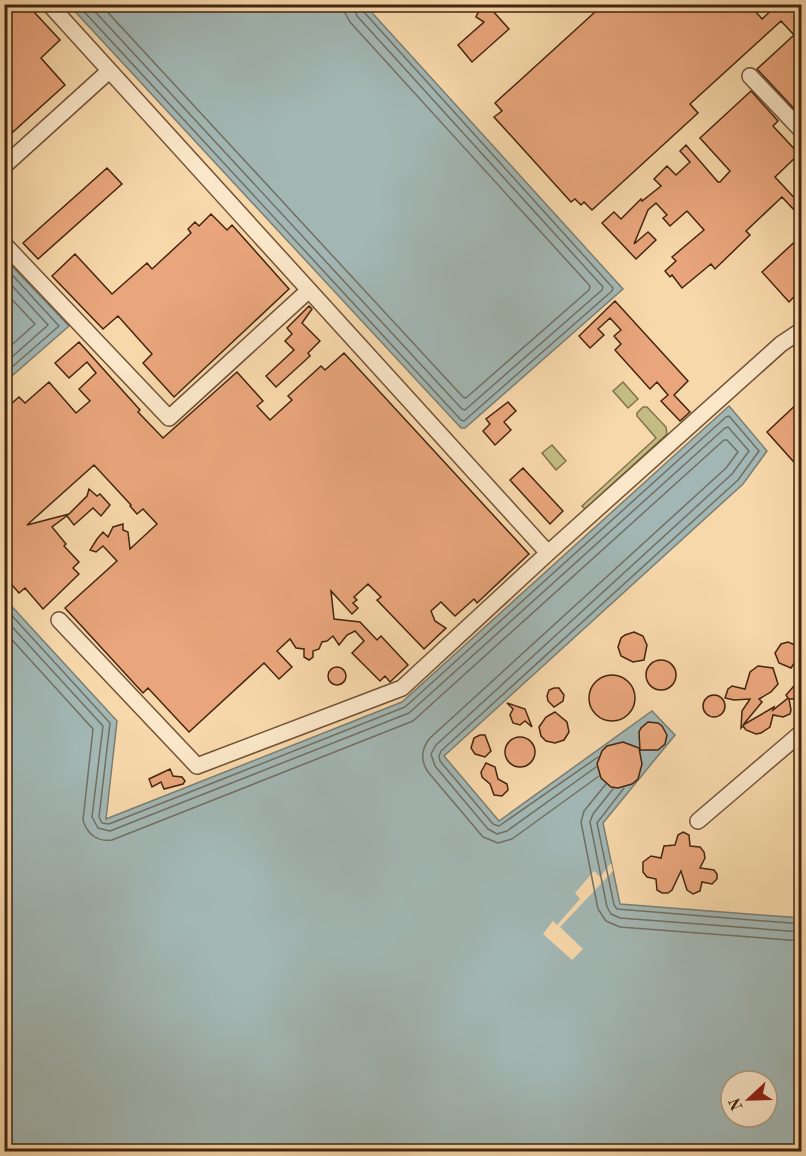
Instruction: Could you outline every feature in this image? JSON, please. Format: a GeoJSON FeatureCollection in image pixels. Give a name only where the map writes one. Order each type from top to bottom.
{"type":"FeatureCollection","features":[{"type":"Feature","properties":{"kind":"street"},"geometry":{"type":"LineString","coordinates":[[49,4],[548,553]]}},
{"type":"Feature","properties":{"kind":"street"},"geometry":{"type":"LineString","coordinates":[[4,166],[109,71]]}},
{"type":"Feature","properties":{"kind":"street"},"geometry":{"type":"LineString","coordinates":[[750,76],[801,131]]}},
{"type":"Feature","properties":{"kind":"street"},"geometry":{"type":"LineString","coordinates":[[4,244],[169,418],[309,290]]}},
{"type":"Feature","properties":{"kind":"street"},"geometry":{"type":"LineString","coordinates":[[59,620],[197,766],[402,688],[548,553],[781,344],[801,330]]}},
{"type":"Feature","properties":{"kind":"street"},"geometry":{"type":"LineString","coordinates":[[698,821],[801,732]]}},
{"type":"Feature","properties":{"kind":"shaded area"},"geometry":{"type":"Polygon","coordinates":[[[623,382],[638,399],[628,408],[613,391],[623,382]]]}},
{"type":"Feature","properties":{"kind":"shaded area"},"geometry":{"type":"Polygon","coordinates":[[[643,407],[647,407],[666,427],[667,434],[585,509],[582,506],[656,438],[637,416],[643,407]]]}},
{"type":"Feature","properties":{"kind":"shaded area"},"geometry":{"type":"Polygon","coordinates":[[[552,445],[566,461],[556,470],[542,453],[552,445]]]}},
{"type":"Feature","properties":{"kind":"water"},"geometry":{"type":"Polygon","coordinates":[[[69,5],[365,5],[623,289],[465,428],[461,428],[69,5]]]}},
{"type":"Feature","properties":{"kind":"water"},"geometry":{"type":"Polygon","coordinates":[[[4,258],[69,326],[5,382],[4,382],[4,258]]]}},
{"type":"Feature","properties":{"kind":"water"},"geometry":{"type":"Polygon","coordinates":[[[729,406],[767,451],[743,484],[444,756],[499,821],[652,711],[675,735],[603,823],[620,904],[801,918],[801,1151],[5,1151],[4,598],[117,721],[106,819],[402,702],[729,406]]]}},
{"type":"Feature","properties":{"kind":"pier"},"geometry":{"type":"Polygon","coordinates":[[[611,863],[613,871],[560,927],[583,949],[572,960],[543,934],[553,921],[557,925],[580,899],[575,893],[594,871],[600,877],[611,863]]]}},
{"type":"Feature","properties":{"kind":"building"},"geometry":{"type":"Polygon","coordinates":[[[4,4],[39,4],[40,8],[35,13],[60,40],[41,58],[65,85],[4,140],[4,4]]]}},
{"type":"Feature","properties":{"kind":"building"},"geometry":{"type":"Polygon","coordinates":[[[482,4],[498,4],[492,10],[509,29],[472,62],[458,45],[484,22],[476,17],[482,4]]]}},
{"type":"Feature","properties":{"kind":"building"},"geometry":{"type":"Polygon","coordinates":[[[588,4],[749,4],[762,19],[778,4],[793,4],[801,14],[801,116],[757,69],[794,35],[781,21],[690,104],[698,113],[592,210],[584,202],[581,205],[575,199],[571,202],[494,117],[502,111],[495,103],[595,12],[588,4]]]}},
{"type":"Feature","properties":{"kind":"building"},"geometry":{"type":"Polygon","coordinates":[[[751,91],[778,121],[773,126],[799,154],[775,177],[801,205],[801,208],[797,213],[782,197],[746,231],[750,235],[715,269],[711,264],[682,288],[672,275],[670,277],[665,271],[676,261],[672,257],[704,230],[687,211],[670,226],[663,218],[667,215],[656,203],[648,210],[634,244],[648,232],[656,240],[636,259],[602,223],[614,212],[621,219],[641,199],[642,201],[661,186],[654,179],[667,166],[676,175],[690,162],[680,151],[686,145],[720,182],[730,171],[700,138],[751,91]]]}},
{"type":"Feature","properties":{"kind":"building"},"geometry":{"type":"Polygon","coordinates":[[[107,168],[122,184],[38,259],[23,243],[107,168]]]}},
{"type":"Feature","properties":{"kind":"building"},"geometry":{"type":"Polygon","coordinates":[[[211,214],[227,230],[232,225],[289,289],[174,397],[143,363],[152,354],[118,316],[103,329],[52,276],[75,254],[112,294],[147,263],[152,269],[191,233],[188,229],[195,222],[199,226],[211,214]]]}},
{"type":"Feature","properties":{"kind":"building"},"geometry":{"type":"Polygon","coordinates":[[[801,236],[801,290],[789,302],[762,272],[801,236]]]}},
{"type":"Feature","properties":{"kind":"building"},"geometry":{"type":"Polygon","coordinates":[[[615,301],[688,381],[674,395],[690,412],[680,421],[661,401],[668,395],[657,382],[650,389],[615,350],[621,344],[614,336],[621,330],[610,318],[598,329],[604,335],[590,348],[579,336],[615,301]]]}},
{"type":"Feature","properties":{"kind":"building"},"geometry":{"type":"Polygon","coordinates":[[[309,306],[312,309],[302,323],[320,341],[308,353],[310,356],[276,387],[266,376],[294,350],[285,341],[292,334],[287,328],[309,306]]]}},
{"type":"Feature","properties":{"kind":"building"},"geometry":{"type":"Polygon","coordinates":[[[79,342],[163,438],[237,372],[263,401],[257,406],[270,420],[292,400],[288,396],[321,366],[325,370],[344,353],[529,554],[477,603],[474,599],[455,616],[441,602],[431,611],[435,621],[446,628],[424,649],[377,600],[381,597],[368,584],[354,597],[357,600],[353,603],[358,608],[352,614],[331,591],[334,619],[360,622],[377,640],[381,636],[408,665],[390,682],[385,676],[380,681],[352,653],[364,641],[355,631],[347,635],[339,645],[333,636],[322,642],[319,649],[313,651],[313,657],[309,660],[304,657],[304,649],[296,648],[290,639],[277,651],[292,667],[279,679],[264,663],[189,732],[148,688],[143,693],[65,608],[117,561],[103,546],[96,552],[90,550],[103,532],[108,537],[113,527],[123,524],[123,530],[128,532],[130,549],[157,524],[143,509],[137,514],[94,465],[27,525],[69,514],[87,496],[89,489],[97,496],[100,494],[110,505],[101,516],[93,508],[74,525],[68,515],[52,527],[66,544],[64,546],[79,562],[73,568],[79,574],[43,609],[25,588],[19,593],[4,576],[4,410],[19,397],[25,403],[49,382],[76,413],[90,401],[79,389],[96,373],[87,362],[69,378],[55,363],[79,342]]]}},
{"type":"Feature","properties":{"kind":"building"},"geometry":{"type":"Polygon","coordinates":[[[801,400],[801,470],[767,432],[801,400]]]}},
{"type":"Feature","properties":{"kind":"building"},"geometry":{"type":"Polygon","coordinates":[[[508,402],[516,411],[504,422],[511,430],[495,445],[483,431],[490,424],[486,419],[508,402]]]}},
{"type":"Feature","properties":{"kind":"building"},"geometry":{"type":"Polygon","coordinates":[[[523,468],[563,511],[550,524],[510,480],[523,468]]]}},
{"type":"Feature","properties":{"kind":"building"},"geometry":{"type":"Polygon","coordinates":[[[634,632],[643,636],[647,645],[644,660],[633,662],[621,656],[618,647],[621,638],[634,632]]]}},
{"type":"Feature","properties":{"kind":"building"},"geometry":{"type":"Polygon","coordinates":[[[788,642],[795,645],[798,652],[797,659],[791,668],[779,663],[775,653],[781,644],[788,642]]]}},
{"type":"Feature","properties":{"kind":"building"},"geometry":{"type":"Polygon","coordinates":[[[661,660],[671,665],[676,675],[671,685],[661,690],[651,685],[646,675],[651,665],[661,660]]]}},
{"type":"Feature","properties":{"kind":"building"},"geometry":{"type":"Polygon","coordinates":[[[758,666],[773,668],[778,684],[771,692],[759,699],[762,702],[743,725],[774,707],[773,710],[788,698],[786,695],[801,678],[801,699],[789,699],[790,714],[783,717],[773,715],[770,727],[756,734],[746,730],[743,726],[741,728],[742,711],[750,699],[725,698],[728,689],[732,686],[745,689],[750,672],[758,666]]]}},
{"type":"Feature","properties":{"kind":"building"},"geometry":{"type":"Polygon","coordinates":[[[337,667],[343,670],[346,676],[343,682],[337,685],[331,682],[328,676],[331,670],[337,667]]]}},
{"type":"Feature","properties":{"kind":"building"},"geometry":{"type":"Polygon","coordinates":[[[612,675],[628,682],[635,698],[628,714],[612,721],[596,714],[589,698],[596,682],[612,675]]]}},
{"type":"Feature","properties":{"kind":"building"},"geometry":{"type":"Polygon","coordinates":[[[559,688],[564,695],[563,701],[554,707],[548,701],[547,696],[549,690],[559,688]]]}},
{"type":"Feature","properties":{"kind":"building"},"geometry":{"type":"Polygon","coordinates":[[[714,695],[722,698],[725,706],[722,714],[714,717],[706,714],[703,706],[706,698],[714,695]]]}},
{"type":"Feature","properties":{"kind":"building"},"geometry":{"type":"Polygon","coordinates":[[[507,703],[525,709],[532,727],[525,721],[520,725],[513,723],[510,715],[513,709],[507,703]]]}},
{"type":"Feature","properties":{"kind":"building"},"geometry":{"type":"Polygon","coordinates":[[[555,712],[567,722],[569,732],[564,740],[555,743],[546,741],[541,736],[539,727],[546,717],[555,712]]]}},
{"type":"Feature","properties":{"kind":"building"},"geometry":{"type":"Polygon","coordinates":[[[648,722],[658,723],[667,735],[665,744],[658,750],[640,750],[639,732],[648,722]]]}},
{"type":"Feature","properties":{"kind":"building"},"geometry":{"type":"Polygon","coordinates":[[[485,735],[491,751],[485,757],[475,754],[471,748],[474,738],[485,735]]]}},
{"type":"Feature","properties":{"kind":"building"},"geometry":{"type":"Polygon","coordinates":[[[520,737],[526,738],[534,746],[534,758],[526,766],[520,767],[514,766],[506,758],[505,752],[506,746],[514,738],[520,737]]]}},
{"type":"Feature","properties":{"kind":"building"},"geometry":{"type":"Polygon","coordinates":[[[623,742],[639,748],[642,764],[638,779],[632,784],[618,788],[611,787],[601,778],[597,764],[602,751],[607,746],[623,742]]]}},
{"type":"Feature","properties":{"kind":"building"},"geometry":{"type":"Polygon","coordinates":[[[486,763],[495,767],[498,779],[507,784],[508,790],[502,796],[494,795],[490,784],[482,777],[481,772],[486,763]]]}},
{"type":"Feature","properties":{"kind":"building"},"geometry":{"type":"Polygon","coordinates":[[[170,769],[173,776],[182,777],[185,781],[183,784],[164,789],[161,782],[152,787],[149,779],[170,769]]]}},
{"type":"Feature","properties":{"kind":"building"},"geometry":{"type":"Polygon","coordinates":[[[683,832],[689,835],[690,846],[700,847],[704,852],[705,858],[700,868],[714,870],[717,879],[712,884],[702,882],[700,891],[693,894],[687,890],[681,871],[672,890],[662,893],[657,890],[656,879],[647,877],[643,872],[643,862],[651,856],[661,858],[664,846],[675,845],[678,835],[683,832]]]}}]}
